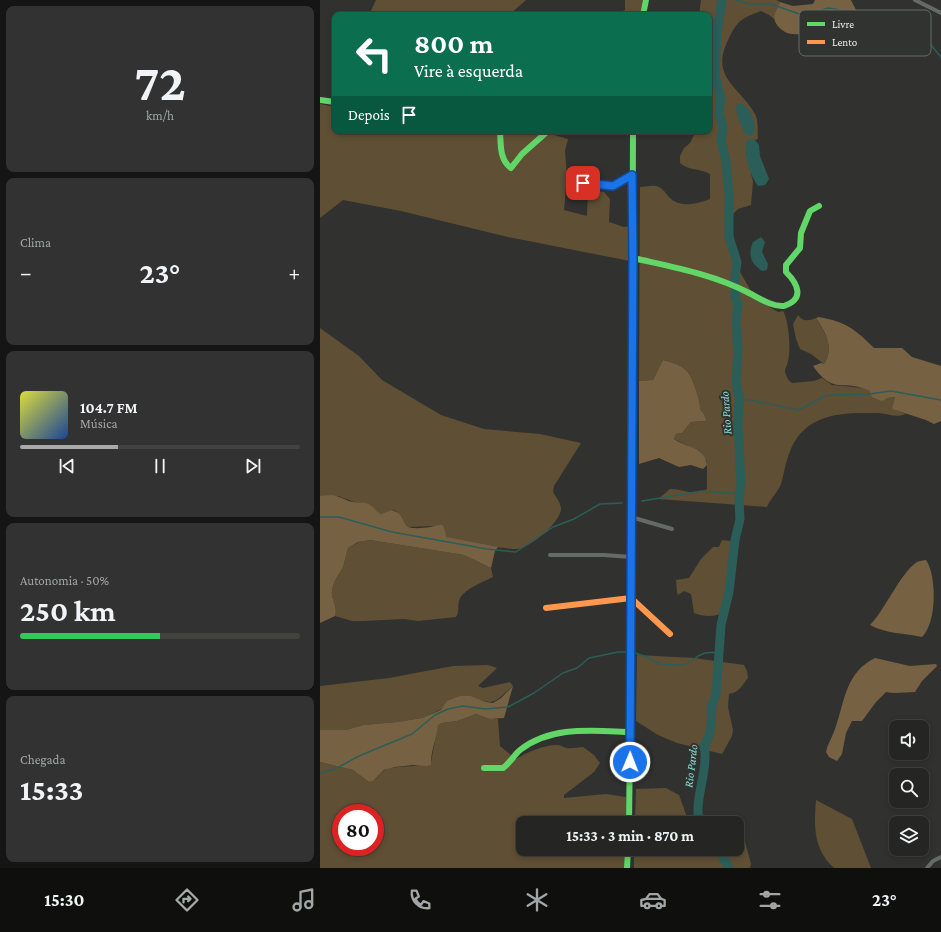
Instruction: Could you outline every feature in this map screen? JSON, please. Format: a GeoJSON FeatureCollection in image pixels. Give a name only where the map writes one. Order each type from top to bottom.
{"type":"FeatureCollection","features":[{"type":"Feature","properties":{"kind":"main road"},"geometry":{"type":"LineString","coordinates":[[644,12],[646,0]]}},
{"type":"Feature","properties":{"kind":"main road"},"geometry":{"type":"LineString","coordinates":[[320,100],[332,102]]}},
{"type":"Feature","properties":{"kind":"main road"},"geometry":{"type":"LineString","coordinates":[[500,134],[504,160],[506,165],[511,168],[522,154],[545,134]]}},
{"type":"Feature","properties":{"kind":"main road"},"geometry":{"type":"LineString","coordinates":[[629,816],[631,732],[633,258],[632,134]]}},
{"type":"Feature","properties":{"kind":"main road"},"geometry":{"type":"LineString","coordinates":[[633,258],[729,283],[741,287],[773,304],[784,306],[792,302],[798,293],[798,288],[786,272],[785,267],[800,248],[801,233],[810,211],[819,206]]}},
{"type":"Feature","properties":{"kind":"main road"},"geometry":{"type":"LineString","coordinates":[[546,608],[631,598],[670,634]]}},
{"type":"Feature","properties":{"kind":"main road"},"geometry":{"type":"LineString","coordinates":[[484,768],[503,768],[520,750],[553,734],[572,731],[631,732]]}},
{"type":"Feature","properties":{"kind":"main road"},"geometry":{"type":"LineString","coordinates":[[627,868],[628,856]]}},
{"type":"Feature","properties":{"kind":"street"},"geometry":{"type":"LineString","coordinates":[[915,0],[941,14]]}},
{"type":"Feature","properties":{"kind":"street"},"geometry":{"type":"LineString","coordinates":[[574,182],[613,186],[632,175]]}},
{"type":"Feature","properties":{"kind":"street"},"geometry":{"type":"LineString","coordinates":[[631,516],[672,529]]}},
{"type":"Feature","properties":{"kind":"street"},"geometry":{"type":"LineString","coordinates":[[550,554],[631,557]]}},
{"type":"Feature","properties":{"kind":"street"},"geometry":{"type":"LineString","coordinates":[[927,868],[933,861],[941,857]]}},
{"type":"Feature","properties":{"kind":"shaded area"},"geometry":{"type":"Polygon","coordinates":[[[376,0],[526,0],[512,12],[370,12],[376,0]]]}},
{"type":"Feature","properties":{"kind":"shaded area"},"geometry":{"type":"Polygon","coordinates":[[[625,0],[643,0],[641,12],[620,12],[625,10],[625,0]]]}},
{"type":"Feature","properties":{"kind":"shaded area"},"geometry":{"type":"Polygon","coordinates":[[[701,0],[777,0],[780,2],[774,19],[761,11],[744,18],[737,24],[723,53],[722,64],[724,73],[729,81],[749,104],[755,114],[757,123],[758,139],[751,141],[746,153],[753,182],[751,205],[738,209],[730,217],[740,272],[755,298],[778,312],[783,311],[785,315],[789,343],[788,363],[785,370],[787,377],[792,383],[814,381],[822,378],[832,385],[864,388],[887,398],[895,397],[893,409],[906,414],[896,416],[879,413],[835,415],[807,427],[794,443],[781,484],[767,507],[658,499],[670,489],[694,493],[707,489],[707,461],[701,452],[674,439],[676,434],[682,433],[691,422],[705,421],[704,414],[700,409],[694,383],[685,369],[681,366],[663,360],[653,380],[639,381],[640,187],[658,187],[677,203],[694,204],[710,199],[710,174],[683,166],[680,163],[680,156],[684,148],[690,143],[694,134],[712,134],[712,12],[699,12],[701,0]]]}},
{"type":"Feature","properties":{"kind":"shaded area"},"geometry":{"type":"Polygon","coordinates":[[[815,0],[851,0],[856,10],[799,10],[799,34],[789,34],[780,28],[776,23],[774,16],[780,2],[793,6],[813,4],[815,0]]]}},
{"type":"Feature","properties":{"kind":"shaded area"},"geometry":{"type":"Polygon","coordinates":[[[320,104],[332,106],[332,134],[551,134],[568,139],[565,151],[567,177],[564,210],[587,216],[588,190],[604,192],[610,199],[609,222],[624,227],[630,226],[630,261],[508,237],[401,211],[343,200],[320,218],[320,104]]]}},
{"type":"Feature","properties":{"kind":"shaded area"},"geometry":{"type":"Polygon","coordinates":[[[798,315],[802,319],[806,320],[816,318],[823,329],[829,346],[829,352],[824,364],[811,354],[800,349],[793,324],[798,315]]]}},
{"type":"Feature","properties":{"kind":"shaded area"},"geometry":{"type":"Polygon","coordinates":[[[819,317],[836,321],[850,327],[874,348],[902,348],[912,357],[941,366],[941,421],[934,424],[892,409],[895,397],[887,398],[882,401],[872,397],[870,391],[861,387],[834,384],[828,381],[813,366],[821,363],[824,364],[829,352],[828,340],[823,328],[816,318],[819,317]]]}},
{"type":"Feature","properties":{"kind":"shaded area"},"geometry":{"type":"Polygon","coordinates":[[[320,328],[359,356],[382,380],[441,415],[484,429],[540,434],[581,443],[554,486],[553,492],[561,507],[556,521],[544,534],[530,544],[517,549],[504,548],[445,537],[434,526],[408,527],[396,511],[392,510],[381,514],[377,513],[371,505],[354,502],[338,496],[320,496],[320,328]]]}},
{"type":"Feature","properties":{"kind":"shaded area"},"geometry":{"type":"Polygon","coordinates":[[[663,360],[681,366],[685,369],[694,383],[700,409],[704,414],[706,421],[691,422],[682,433],[676,434],[674,439],[703,454],[707,465],[703,469],[691,465],[679,467],[659,458],[639,464],[639,381],[653,380],[663,360]]]}},
{"type":"Feature","properties":{"kind":"shaded area"},"geometry":{"type":"Polygon","coordinates":[[[332,495],[350,501],[369,504],[381,514],[391,510],[400,515],[408,527],[419,528],[442,525],[446,537],[498,547],[495,551],[491,568],[464,555],[370,540],[358,542],[348,548],[343,567],[334,584],[332,594],[336,609],[335,616],[320,623],[320,496],[332,495]]]}},
{"type":"Feature","properties":{"kind":"shaded area"},"geometry":{"type":"Polygon","coordinates":[[[370,540],[464,555],[491,568],[493,577],[463,594],[459,600],[458,613],[456,617],[418,621],[404,619],[352,621],[335,616],[336,609],[332,594],[333,587],[343,567],[348,548],[359,542],[370,540]]]}},
{"type":"Feature","properties":{"kind":"shaded area"},"geometry":{"type":"Polygon","coordinates":[[[722,540],[737,542],[727,612],[711,616],[698,615],[694,613],[691,594],[684,591],[678,595],[676,580],[689,578],[701,559],[713,547],[719,547],[722,540]]]}},
{"type":"Feature","properties":{"kind":"shaded area"},"geometry":{"type":"Polygon","coordinates":[[[926,560],[930,567],[934,588],[934,599],[930,621],[927,630],[922,637],[889,632],[870,625],[911,567],[917,562],[926,560]]]}},
{"type":"Feature","properties":{"kind":"shaded area"},"geometry":{"type":"Polygon","coordinates":[[[637,655],[694,658],[744,665],[748,678],[738,690],[729,694],[728,707],[733,730],[732,736],[722,754],[677,743],[658,735],[636,721],[637,655]]]}},
{"type":"Feature","properties":{"kind":"shaded area"},"geometry":{"type":"Polygon","coordinates":[[[875,658],[910,666],[936,664],[937,666],[922,681],[915,692],[886,692],[876,702],[862,721],[852,721],[846,733],[842,754],[837,761],[829,757],[826,752],[835,730],[848,688],[858,671],[865,664],[875,658]]]}},
{"type":"Feature","properties":{"kind":"shaded area"},"geometry":{"type":"Polygon","coordinates":[[[488,665],[497,668],[478,686],[483,688],[510,682],[513,686],[494,701],[485,701],[471,696],[422,718],[363,725],[346,730],[320,730],[320,686],[389,678],[453,666],[488,665]]]}},
{"type":"Feature","properties":{"kind":"shaded area"},"geometry":{"type":"Polygon","coordinates":[[[513,686],[504,718],[490,719],[476,714],[457,721],[438,725],[431,765],[413,765],[384,770],[373,781],[369,782],[353,770],[320,762],[320,730],[346,730],[363,725],[422,718],[441,710],[447,701],[460,696],[471,696],[493,703],[501,698],[513,686]]]}},
{"type":"Feature","properties":{"kind":"shaded area"},"geometry":{"type":"Polygon","coordinates":[[[476,714],[490,719],[498,719],[500,746],[516,759],[536,749],[558,745],[566,748],[583,747],[594,755],[600,763],[594,772],[564,795],[564,798],[606,794],[626,797],[626,816],[516,816],[516,856],[625,856],[624,868],[320,868],[320,762],[353,770],[369,782],[387,769],[426,764],[431,762],[438,725],[457,721],[476,714]]]}},
{"type":"Feature","properties":{"kind":"shaded area"},"geometry":{"type":"Polygon","coordinates":[[[666,788],[679,795],[687,816],[635,816],[636,789],[666,788]]]}},
{"type":"Feature","properties":{"kind":"shaded area"},"geometry":{"type":"Polygon","coordinates":[[[816,800],[852,819],[871,868],[834,868],[827,861],[822,853],[816,837],[816,800]]]}},
{"type":"Feature","properties":{"kind":"shaded area"},"geometry":{"type":"Polygon","coordinates":[[[744,838],[751,864],[750,868],[634,868],[634,856],[744,856],[744,838]]]}},
{"type":"Feature","properties":{"kind":"water"},"geometry":{"type":"Polygon","coordinates":[[[741,103],[748,109],[754,120],[754,133],[750,136],[745,134],[737,115],[736,106],[741,103]]]}},
{"type":"Feature","properties":{"kind":"water"},"geometry":{"type":"Polygon","coordinates":[[[749,139],[755,140],[759,145],[760,156],[769,179],[765,185],[758,186],[750,171],[746,148],[746,143],[749,139]]]}},
{"type":"Feature","properties":{"kind":"water"},"geometry":{"type":"Polygon","coordinates":[[[761,237],[765,242],[762,252],[768,264],[767,270],[762,271],[755,265],[750,254],[753,242],[761,237]]]}},
{"type":"Feature","properties":{"kind":"waterway","name":"Rio Pardo"},"geometry":{"type":"LineString","coordinates":[[698,816],[698,803],[705,764],[704,746],[711,728],[711,707],[716,695],[721,625],[729,592],[735,540],[740,519],[739,500],[741,482],[738,425],[739,397],[736,384],[738,350],[736,320],[738,305],[735,296],[735,277],[737,262],[729,237],[729,196],[726,161],[721,140],[723,128],[719,113],[721,98],[715,76],[717,31],[722,0]]}},
{"type":"Feature","properties":{"kind":"waterway"},"geometry":{"type":"LineString","coordinates":[[735,0],[750,4],[771,4],[799,14]]}},
{"type":"Feature","properties":{"kind":"waterway"},"geometry":{"type":"LineString","coordinates":[[822,10],[828,8],[838,10]]}},
{"type":"Feature","properties":{"kind":"waterway"},"geometry":{"type":"LineString","coordinates":[[931,45],[941,57]]}},
{"type":"Feature","properties":{"kind":"waterway"},"geometry":{"type":"LineString","coordinates":[[739,398],[799,410],[825,396],[832,395],[869,394],[891,391],[941,400]]}},
{"type":"Feature","properties":{"kind":"waterway"},"geometry":{"type":"LineString","coordinates":[[642,501],[702,491],[740,494]]}},
{"type":"Feature","properties":{"kind":"waterway"},"geometry":{"type":"LineString","coordinates":[[320,517],[339,517],[392,532],[487,549],[516,552],[553,527],[574,519],[600,504],[622,503]]}},
{"type":"Feature","properties":{"kind":"waterway"},"geometry":{"type":"LineString","coordinates":[[320,773],[335,769],[359,756],[412,734],[435,715],[448,709],[463,706],[485,709],[508,707],[534,693],[563,673],[577,668],[589,658],[618,652],[626,652]]}},
{"type":"Feature","properties":{"kind":"waterway"},"geometry":{"type":"LineString","coordinates":[[635,653],[660,664],[681,665],[691,662],[698,656],[705,653],[719,652]]}},
{"type":"Feature","properties":{"kind":"waterway","name":"Rio Pardo"},"geometry":{"type":"LineString","coordinates":[[722,856],[729,868]]}},
{"type":"Feature","properties":{"kind":"traffic: fast"},"geometry":{"type":"LineString","coordinates":[[644,12],[646,0]]}},
{"type":"Feature","properties":{"kind":"traffic: fast"},"geometry":{"type":"LineString","coordinates":[[320,100],[332,102]]}},
{"type":"Feature","properties":{"kind":"traffic: fast"},"geometry":{"type":"LineString","coordinates":[[500,134],[504,161],[511,168],[522,154],[545,134]]}},
{"type":"Feature","properties":{"kind":"traffic: fast"},"geometry":{"type":"LineString","coordinates":[[632,394],[633,134]]}},
{"type":"Feature","properties":{"kind":"traffic: fast"},"geometry":{"type":"LineString","coordinates":[[633,258],[707,276],[735,286],[770,304],[784,306],[791,303],[797,295],[794,281],[786,272],[786,265],[800,248],[801,233],[810,211],[819,206]]}},
{"type":"Feature","properties":{"kind":"traffic: fast"},"geometry":{"type":"LineString","coordinates":[[629,816],[632,576]]}},
{"type":"Feature","properties":{"kind":"traffic: fast"},"geometry":{"type":"LineString","coordinates":[[484,768],[503,768],[520,750],[532,742],[546,736],[574,731],[631,732]]}},
{"type":"Feature","properties":{"kind":"traffic: fast"},"geometry":{"type":"LineString","coordinates":[[627,868],[628,856]]}},
{"type":"Feature","properties":{"kind":"traffic: slow"},"geometry":{"type":"LineString","coordinates":[[632,394],[632,576]]}},
{"type":"Feature","properties":{"kind":"traffic: slow"},"geometry":{"type":"LineString","coordinates":[[546,608],[631,598],[670,634]]}},
{"type":"Feature","properties":{"kind":"route"},"geometry":{"type":"LineString","coordinates":[[583,183],[613,186],[632,175],[633,258],[630,762]]}}]}
